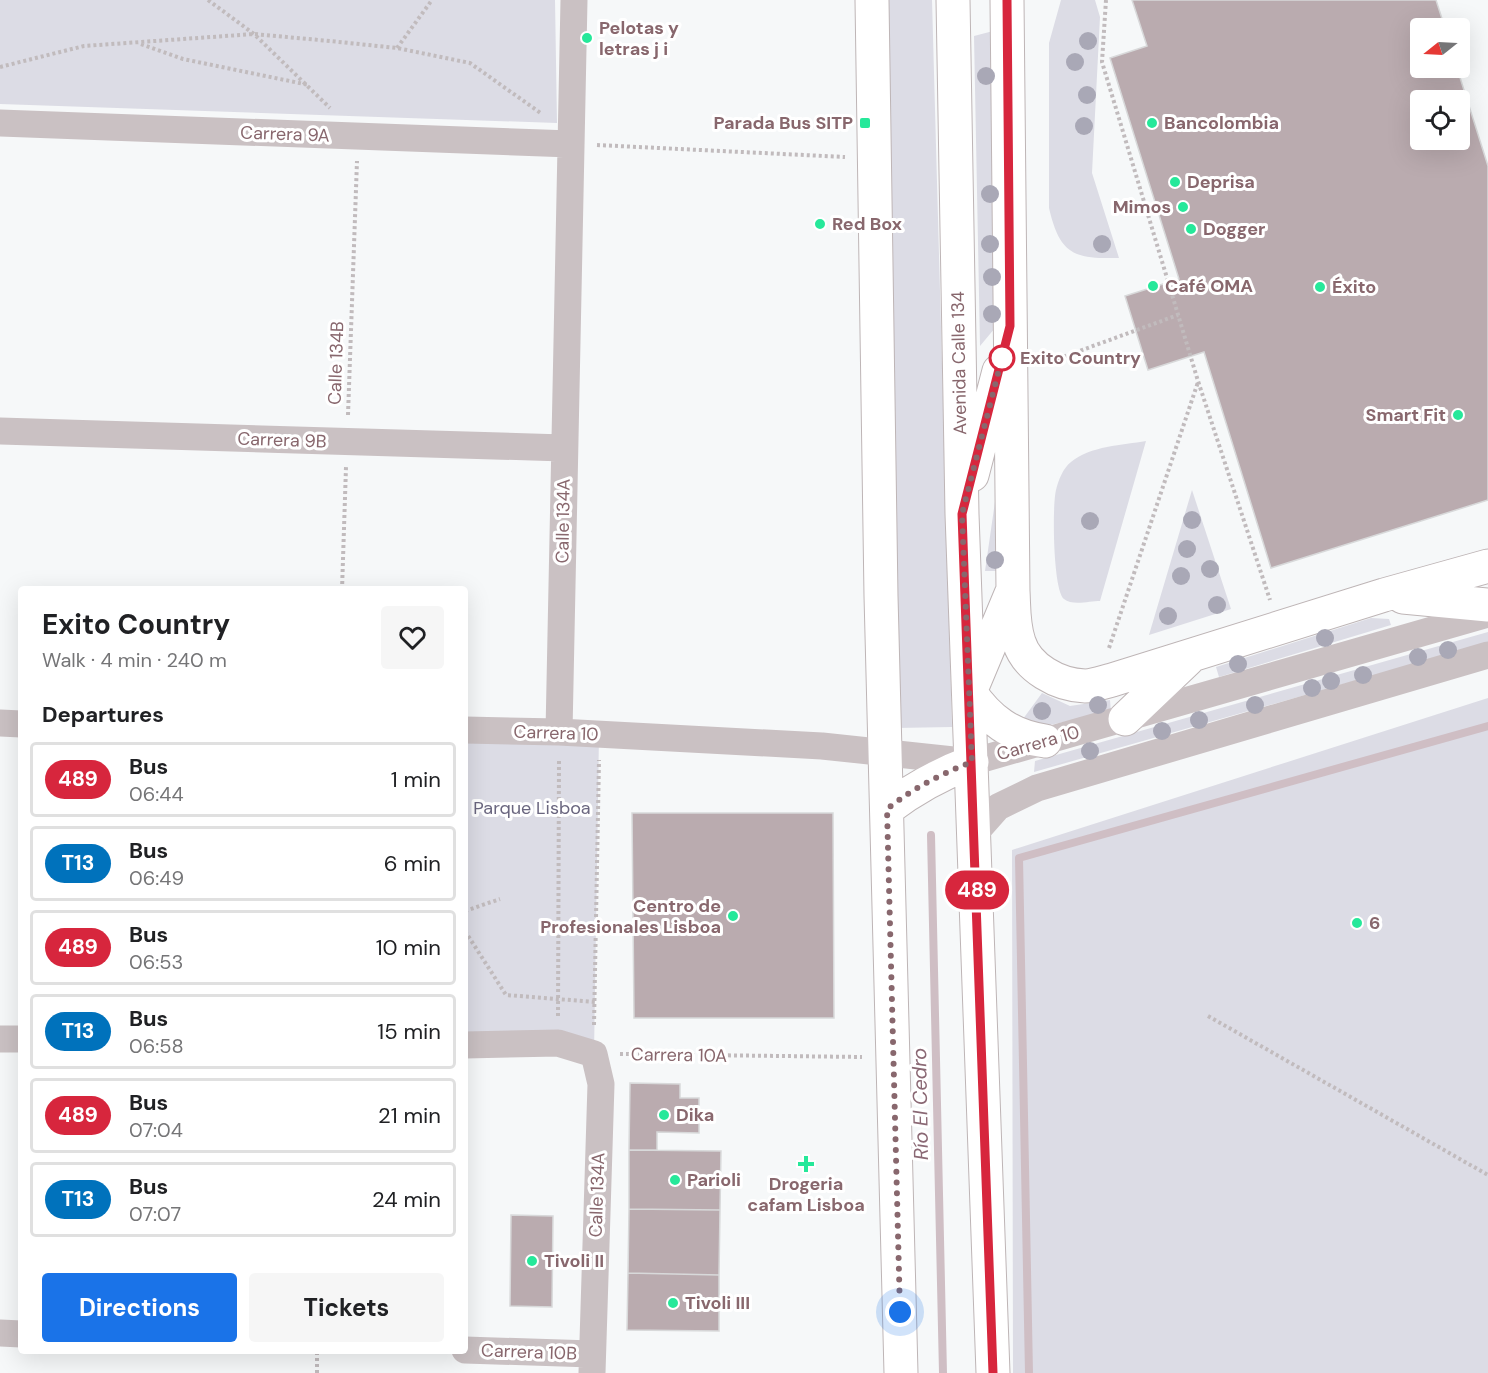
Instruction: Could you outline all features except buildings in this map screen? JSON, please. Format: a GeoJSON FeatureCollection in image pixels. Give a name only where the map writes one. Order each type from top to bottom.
{"type":"FeatureCollection","features":[{"type":"Feature","properties":{"kind":"main road"},"geometry":{"type":"LineString","coordinates":[[872,0],[881,596],[901,1373]]}},
{"type":"Feature","properties":{"kind":"main road","name":"Avenida Calle 134"},"geometry":{"type":"LineString","coordinates":[[953,0],[962,514],[993,1373]]}},
{"type":"Feature","properties":{"kind":"main road"},"geometry":{"type":"LineString","coordinates":[[1005,5],[1013,591],[1015,628],[1019,644],[1026,656],[1039,669],[1060,681],[1086,686],[1488,566]]}},
{"type":"Feature","properties":{"kind":"main road"},"geometry":{"type":"LineString","coordinates":[[962,514],[1010,326]]}},
{"type":"Feature","properties":{"kind":"main road"},"geometry":{"type":"LineString","coordinates":[[1013,591],[970,692],[982,710],[998,725],[1021,736],[1046,741]]}},
{"type":"Feature","properties":{"kind":"main road"},"geometry":{"type":"LineString","coordinates":[[1384,596],[1488,605]]}},
{"type":"Feature","properties":{"kind":"main road"},"geometry":{"type":"LineString","coordinates":[[1125,718],[1193,654]]}},
{"type":"Feature","properties":{"kind":"main road"},"geometry":{"type":"LineString","coordinates":[[887,809],[922,784],[972,762]]}},
{"type":"Feature","properties":{"kind":"street","name":"Calle 134A"},"geometry":{"type":"LineString","coordinates":[[559,732],[574,0]]}},
{"type":"Feature","properties":{"kind":"street","name":"Carrera 9A"},"geometry":{"type":"LineString","coordinates":[[0,123],[571,144]]}},
{"type":"Feature","properties":{"kind":"street","name":"Carrera 9B"},"geometry":{"type":"LineString","coordinates":[[0,431],[564,448]]}},
{"type":"Feature","properties":{"kind":"street","name":"Carrera 10"},"geometry":{"type":"LineString","coordinates":[[468,730],[559,732],[822,746],[972,762],[1488,614]]}},
{"type":"Feature","properties":{"kind":"street"},"geometry":{"type":"LineString","coordinates":[[975,833],[998,807],[1037,788],[1488,655]]}},
{"type":"Feature","properties":{"kind":"street"},"geometry":{"type":"LineString","coordinates":[[0,723],[18,724]]}},
{"type":"Feature","properties":{"kind":"street"},"geometry":{"type":"LineString","coordinates":[[0,1039],[18,1039]]}},
{"type":"Feature","properties":{"kind":"street"},"geometry":{"type":"LineString","coordinates":[[468,1045],[558,1043],[594,1054]]}},
{"type":"Feature","properties":{"kind":"street","name":"Calle 134A"},"geometry":{"type":"LineString","coordinates":[[592,1363],[601,1084],[594,1054]]}},
{"type":"Feature","properties":{"kind":"street"},"geometry":{"type":"LineString","coordinates":[[0,1333],[18,1334]]}},
{"type":"Feature","properties":{"kind":"street","name":"Carrera 10B"},"geometry":{"type":"LineString","coordinates":[[468,1350],[592,1363]]}},
{"type":"Feature","properties":{"kind":"path"},"geometry":{"type":"LineString","coordinates":[[208,0],[254,34],[309,85],[357,137]]}},
{"type":"Feature","properties":{"kind":"path"},"geometry":{"type":"LineString","coordinates":[[397,48],[432,0]]}},
{"type":"Feature","properties":{"kind":"path"},"geometry":{"type":"LineString","coordinates":[[1106,0],[1102,63],[1198,381],[1272,607]]}},
{"type":"Feature","properties":{"kind":"path"},"geometry":{"type":"LineString","coordinates":[[0,67],[84,46],[254,34],[397,48],[470,63],[538,109],[571,144],[875,159]]}},
{"type":"Feature","properties":{"kind":"path"},"geometry":{"type":"LineString","coordinates":[[138,43],[183,59],[309,85]]}},
{"type":"Feature","properties":{"kind":"path","name":"Calle 134B"},"geometry":{"type":"LineString","coordinates":[[342,586],[357,137]]}},
{"type":"Feature","properties":{"kind":"path"},"geometry":{"type":"LineString","coordinates":[[1041,364],[1178,315]]}},
{"type":"Feature","properties":{"kind":"path"},"geometry":{"type":"LineString","coordinates":[[1109,649],[1198,381]]}},
{"type":"Feature","properties":{"kind":"path"},"geometry":{"type":"LineString","coordinates":[[558,1043],[559,732]]}},
{"type":"Feature","properties":{"kind":"path"},"geometry":{"type":"LineString","coordinates":[[594,1054],[599,735]]}},
{"type":"Feature","properties":{"kind":"path"},"geometry":{"type":"LineString","coordinates":[[468,910],[500,899]]}},
{"type":"Feature","properties":{"kind":"path"},"geometry":{"type":"LineString","coordinates":[[468,936],[506,995],[595,1002]]}},
{"type":"Feature","properties":{"kind":"path"},"geometry":{"type":"LineString","coordinates":[[1208,1016],[1488,1174]]}},
{"type":"Feature","properties":{"kind":"path","name":"Carrera 10A"},"geometry":{"type":"LineString","coordinates":[[594,1054],[894,1058]]}},
{"type":"Feature","properties":{"kind":"path"},"geometry":{"type":"LineString","coordinates":[[317,1354],[317,1373]]}},
{"type":"Feature","properties":{"kind":"green space"},"geometry":{"type":"Polygon","coordinates":[[[0,0],[555,0],[557,123],[0,104],[0,0]]]}},
{"type":"Feature","properties":{"kind":"green space"},"geometry":{"type":"Polygon","coordinates":[[[884,0],[932,0],[952,727],[896,728],[884,0]]]}},
{"type":"Feature","properties":{"kind":"green space"},"geometry":{"type":"Polygon","coordinates":[[[1061,0],[1095,0],[1100,17],[1092,173],[1119,258],[1091,257],[1071,251],[1058,236],[1049,208],[1049,43],[1061,0]]]}},
{"type":"Feature","properties":{"kind":"green space"},"geometry":{"type":"Polygon","coordinates":[[[997,30],[1000,322],[980,346],[974,36],[997,30]]]}},
{"type":"Feature","properties":{"kind":"green space"},"geometry":{"type":"Polygon","coordinates":[[[1146,441],[1100,601],[1076,603],[1067,601],[1060,593],[1054,547],[1055,499],[1061,475],[1071,462],[1088,453],[1107,447],[1146,441]]]}},
{"type":"Feature","properties":{"kind":"green space"},"geometry":{"type":"Polygon","coordinates":[[[1001,460],[1003,571],[985,571],[1001,460]]]}},
{"type":"Feature","properties":{"kind":"green space"},"geometry":{"type":"Polygon","coordinates":[[[1192,490],[1231,609],[1149,635],[1192,490]]]}},
{"type":"Feature","properties":{"kind":"green space"},"geometry":{"type":"Polygon","coordinates":[[[1371,618],[1389,619],[1391,625],[1219,677],[1216,667],[1371,618]]]}},
{"type":"Feature","properties":{"kind":"green space"},"geometry":{"type":"Polygon","coordinates":[[[1488,632],[1488,643],[1034,772],[1035,761],[1488,632]]]}},
{"type":"Feature","properties":{"kind":"green space"},"geometry":{"type":"Polygon","coordinates":[[[1042,693],[1070,706],[1110,700],[1111,712],[1045,726],[1020,723],[1042,693]]]}},
{"type":"Feature","properties":{"kind":"green space"},"geometry":{"type":"Polygon","coordinates":[[[1488,698],[1488,1373],[1013,1373],[1012,850],[1488,698]]]}},
{"type":"Feature","properties":{"kind":"green space","name":"Parque Lisboa"},"geometry":{"type":"Polygon","coordinates":[[[468,731],[599,735],[594,1054],[468,1050],[468,731]]]}},
{"type":"Feature","properties":{"kind":"waterway"},"geometry":{"type":"LineString","coordinates":[[1029,1373],[1019,858],[1488,726]]}},
{"type":"Feature","properties":{"kind":"waterway","name":"Río El Cedro"},"geometry":{"type":"LineString","coordinates":[[931,835],[943,1373]]}},
{"type":"Feature","properties":{"kind":"bus line","name":"489"},"geometry":{"type":"LineString","coordinates":[[993,1373],[962,514],[1010,326],[1007,0]]}},
{"type":"Feature","properties":{"kind":"place","name":"Pelotas y letras j i"},"geometry":{"type":"Point","coordinates":[587,38]}},
{"type":"Feature","properties":{"kind":"place","name":"Parada Bus SITP"},"geometry":{"type":"Point","coordinates":[865,123]}},
{"type":"Feature","properties":{"kind":"place","name":"Bancolombia"},"geometry":{"type":"Point","coordinates":[1152,123]}},
{"type":"Feature","properties":{"kind":"place","name":"Deprisa"},"geometry":{"type":"Point","coordinates":[1175,182]}},
{"type":"Feature","properties":{"kind":"place","name":"Mimos"},"geometry":{"type":"Point","coordinates":[1183,207]}},
{"type":"Feature","properties":{"kind":"place","name":"Red Box"},"geometry":{"type":"Point","coordinates":[820,224]}},
{"type":"Feature","properties":{"kind":"place","name":"Dogger"},"geometry":{"type":"Point","coordinates":[1191,229]}},
{"type":"Feature","properties":{"kind":"place","name":"Café OMA"},"geometry":{"type":"Point","coordinates":[1153,286]}},
{"type":"Feature","properties":{"kind":"place","name":"Éxito"},"geometry":{"type":"Point","coordinates":[1320,287]}},
{"type":"Feature","properties":{"kind":"place","name":"Exito Country"},"geometry":{"type":"Point","coordinates":[1002,358]}},
{"type":"Feature","properties":{"kind":"place","name":"Smart Fit"},"geometry":{"type":"Point","coordinates":[1458,415]}},
{"type":"Feature","properties":{"kind":"place","name":"Centro de Profesionales Lisboa"},"geometry":{"type":"Point","coordinates":[733,916]}},
{"type":"Feature","properties":{"kind":"place","name":"6"},"geometry":{"type":"Point","coordinates":[1357,923]}},
{"type":"Feature","properties":{"kind":"place","name":"Dika"},"geometry":{"type":"Point","coordinates":[664,1115]}},
{"type":"Feature","properties":{"kind":"place","name":"Drogeria cafam Lisboa"},"geometry":{"type":"Point","coordinates":[806,1164]}},
{"type":"Feature","properties":{"kind":"place","name":"Parioli"},"geometry":{"type":"Point","coordinates":[675,1180]}},
{"type":"Feature","properties":{"kind":"place","name":"Tivoli II"},"geometry":{"type":"Point","coordinates":[532,1261]}},
{"type":"Feature","properties":{"kind":"place","name":"Tivoli III"},"geometry":{"type":"Point","coordinates":[673,1303]}},
{"type":"Feature","properties":{"kind":"route"},"geometry":{"type":"LineString","coordinates":[[900,1312],[887,809],[913,789],[941,773],[972,762],[962,514],[1002,358]]}}]}
